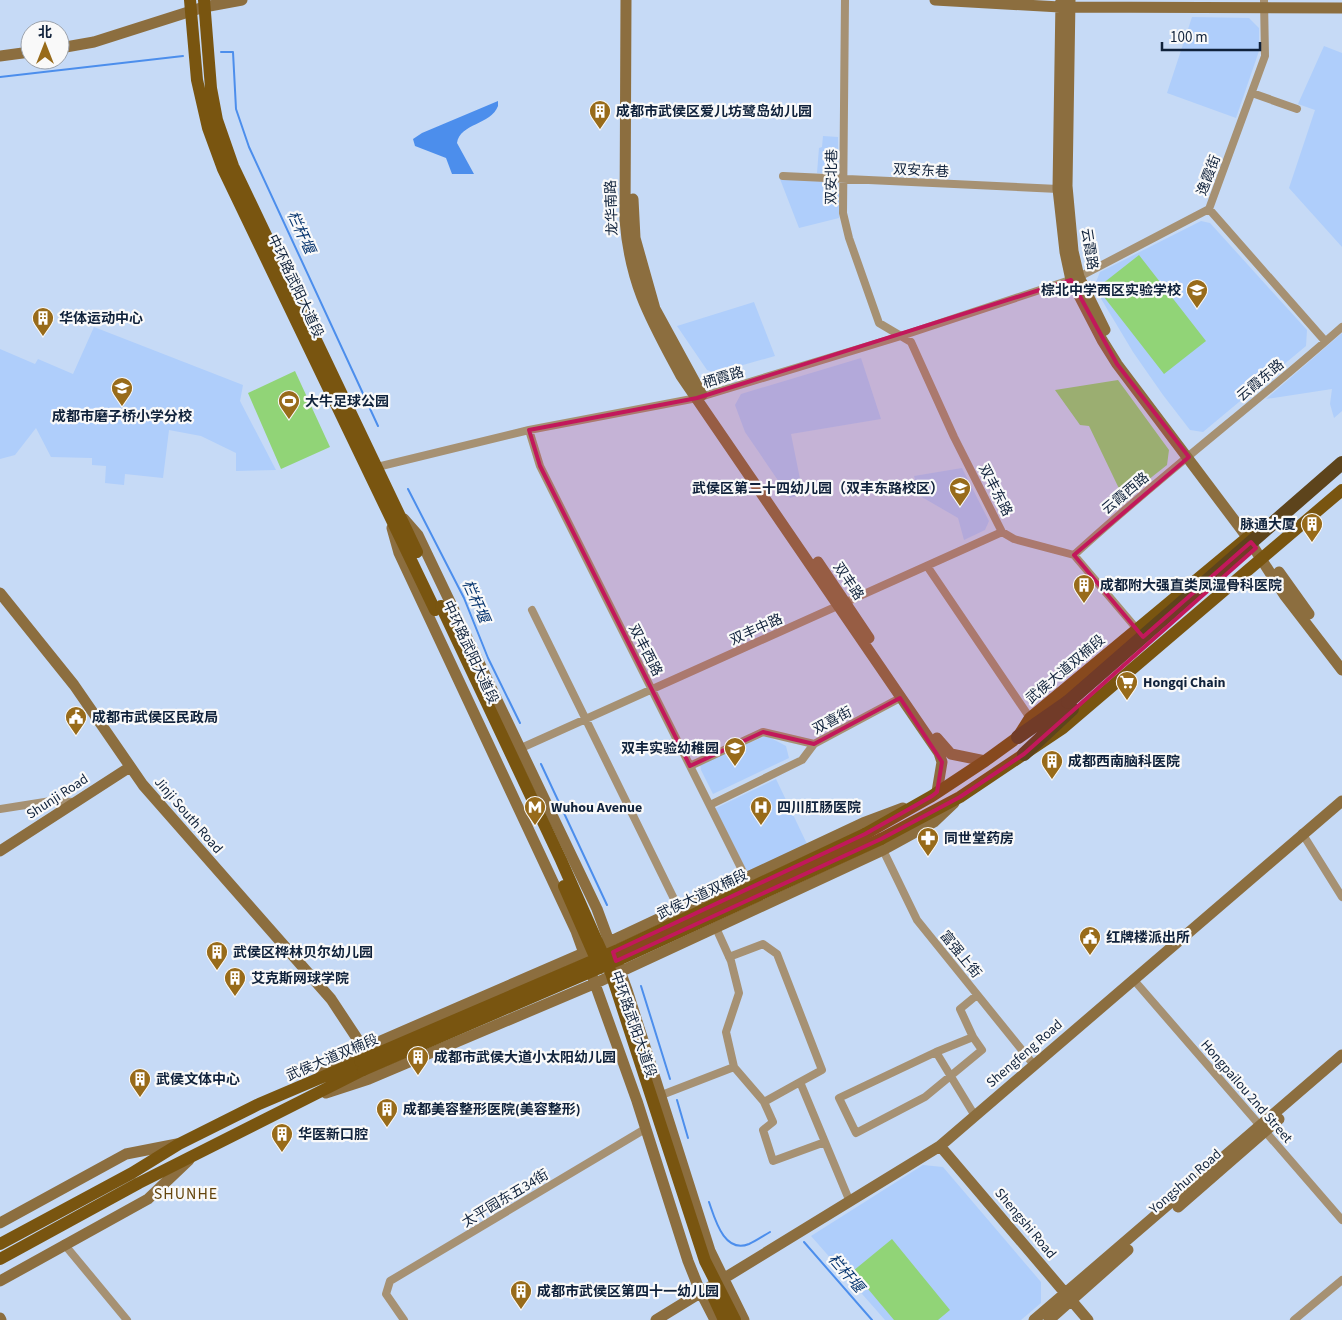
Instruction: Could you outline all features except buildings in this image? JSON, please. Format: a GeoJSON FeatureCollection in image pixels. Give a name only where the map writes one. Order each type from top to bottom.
{"type":"FeatureCollection","features":[{"type":"Feature","properties":{"kind":"highway"},"geometry":{"type":"LineString","coordinates":[[1024,754],[1070,705],[1342,463]]}},
{"type":"Feature","properties":{"kind":"highway"},"geometry":{"type":"LineString","coordinates":[[1018,737],[1070,705],[1342,473]]}},
{"type":"Feature","properties":{"kind":"main road","name":"中环路武阳大道段"},"geometry":{"type":"LineString","coordinates":[[204,3],[211,88],[217,120],[233,166],[371,469]]}},
{"type":"Feature","properties":{"kind":"main road","name":"中环路武阳大道段"},"geometry":{"type":"LineString","coordinates":[[191,6],[197,80],[214,144],[561,860],[611,973],[705,1261],[735,1320]]}},
{"type":"Feature","properties":{"kind":"main road","name":"武侯大道双楠段"},"geometry":{"type":"LineString","coordinates":[[0,1258],[139,1183],[193,1157],[226,1137],[298,1102],[361,1066],[865,834],[935,794],[985,762],[1018,737],[1030,718],[1342,455]]}},
{"type":"Feature","properties":{"kind":"main road","name":"武侯大道双楠段"},"geometry":{"type":"LineString","coordinates":[[0,1244],[132,1172],[179,1144],[259,1104],[300,1086],[361,1066],[618,960],[882,844],[960,797],[1063,728],[1342,490]]}},
{"type":"Feature","properties":{"kind":"main road","name":"中环路武阳大道段"},"geometry":{"type":"LineString","coordinates":[[438,608],[603,978],[700,1269],[724,1320]]}},
{"type":"Feature","properties":{"kind":"street"},"geometry":{"type":"LineString","coordinates":[[70,46],[94,42],[191,6],[242,0]]}},
{"type":"Feature","properties":{"kind":"street","name":"龙华南路"},"geometry":{"type":"LineString","coordinates":[[626,0],[626,240],[637,290],[649,317],[682,376],[700,397]]}},
{"type":"Feature","properties":{"kind":"street","name":"龙华南路"},"geometry":{"type":"LineString","coordinates":[[633,0],[633,209],[635,238],[655,309],[700,397]]}},
{"type":"Feature","properties":{"kind":"street","name":"双安北巷"},"geometry":{"type":"LineString","coordinates":[[845,0],[845,224],[879,323],[901,336]]}},
{"type":"Feature","properties":{"kind":"street"},"geometry":{"type":"LineString","coordinates":[[935,0],[1265,4],[1342,8]]}},
{"type":"Feature","properties":{"kind":"street"},"geometry":{"type":"LineString","coordinates":[[1065,3],[1058,189],[1075,279]]}},
{"type":"Feature","properties":{"kind":"street","name":"云霞路"},"geometry":{"type":"LineString","coordinates":[[1065,3],[1067,186],[1075,279],[1110,339],[1265,555]]}},
{"type":"Feature","properties":{"kind":"street","name":"逸霞街"},"geometry":{"type":"LineString","coordinates":[[1075,279],[1208,209],[1265,56],[1265,4]]}},
{"type":"Feature","properties":{"kind":"street"},"geometry":{"type":"LineString","coordinates":[[0,56],[20,53]]}},
{"type":"Feature","properties":{"kind":"street"},"geometry":{"type":"LineString","coordinates":[[1252,93],[1298,109]]}},
{"type":"Feature","properties":{"kind":"street","name":"双安东巷"},"geometry":{"type":"LineString","coordinates":[[783,176],[1058,189]]}},
{"type":"Feature","properties":{"kind":"street"},"geometry":{"type":"LineString","coordinates":[[1208,209],[1325,341]]}},
{"type":"Feature","properties":{"kind":"street","name":"栖霞路"},"geometry":{"type":"LineString","coordinates":[[371,469],[530,430],[700,397],[901,336],[1075,279]]}},
{"type":"Feature","properties":{"kind":"street","name":"云霞东路"},"geometry":{"type":"LineString","coordinates":[[1192,455],[1342,326]]}},
{"type":"Feature","properties":{"kind":"street","name":"双丰东路"},"geometry":{"type":"LineString","coordinates":[[901,336],[911,342],[954,436],[1002,532],[1014,539],[1074,555]]}},
{"type":"Feature","properties":{"kind":"street","name":"双丰路"},"geometry":{"type":"LineString","coordinates":[[700,397],[842,604],[945,749],[960,757],[985,762]]}},
{"type":"Feature","properties":{"kind":"street","name":"双丰西路"},"geometry":{"type":"LineString","coordinates":[[530,430],[540,466],[746,878]]}},
{"type":"Feature","properties":{"kind":"street","name":"云霞西路"},"geometry":{"type":"LineString","coordinates":[[1074,555],[1125,508],[1192,455]]}},
{"type":"Feature","properties":{"kind":"street"},"geometry":{"type":"LineString","coordinates":[[392,511],[418,535],[597,909],[620,972],[707,1242],[744,1320]]}},
{"type":"Feature","properties":{"kind":"street"},"geometry":{"type":"LineString","coordinates":[[392,511],[399,553],[585,953],[701,1294],[715,1320]]}},
{"type":"Feature","properties":{"kind":"street","name":"双丰中路"},"geometry":{"type":"LineString","coordinates":[[519,749],[1002,532]]}},
{"type":"Feature","properties":{"kind":"street"},"geometry":{"type":"LineString","coordinates":[[1074,555],[1136,628]]}},
{"type":"Feature","properties":{"kind":"street"},"geometry":{"type":"LineString","coordinates":[[1265,555],[1342,657]]}},
{"type":"Feature","properties":{"kind":"street"},"geometry":{"type":"LineString","coordinates":[[1265,555],[1285,596],[1342,670]]}},
{"type":"Feature","properties":{"kind":"street"},"geometry":{"type":"LineString","coordinates":[[927,566],[1030,718]]}},
{"type":"Feature","properties":{"kind":"street","name":"Jinji South Road"},"geometry":{"type":"LineString","coordinates":[[0,593],[74,685],[143,785],[331,999],[364,1049]]}},
{"type":"Feature","properties":{"kind":"street","name":"双丰路"},"geometry":{"type":"LineString","coordinates":[[842,604],[900,698],[939,753],[942,762],[935,794]]}},
{"type":"Feature","properties":{"kind":"street"},"geometry":{"type":"LineString","coordinates":[[532,610],[679,909]]}},
{"type":"Feature","properties":{"kind":"street","name":"双喜街"},"geometry":{"type":"LineString","coordinates":[[690,766],[763,732],[814,744],[900,698]]}},
{"type":"Feature","properties":{"kind":"street"},"geometry":{"type":"LineString","coordinates":[[710,805],[802,760],[814,744]]}},
{"type":"Feature","properties":{"kind":"street","name":"Shunji Road"},"geometry":{"type":"LineString","coordinates":[[0,851],[130,767]]}},
{"type":"Feature","properties":{"kind":"street"},"geometry":{"type":"LineString","coordinates":[[300,1086],[364,1049],[585,953],[863,823],[935,794]]}},
{"type":"Feature","properties":{"kind":"street","name":"Shengfeng Road"},"geometry":{"type":"LineString","coordinates":[[656,1320],[940,1146],[1302,833],[1342,801]]}},
{"type":"Feature","properties":{"kind":"street"},"geometry":{"type":"LineString","coordinates":[[0,809],[51,802],[75,802]]}},
{"type":"Feature","properties":{"kind":"street"},"geometry":{"type":"LineString","coordinates":[[1302,833],[1342,897]]}},
{"type":"Feature","properties":{"kind":"street"},"geometry":{"type":"LineString","coordinates":[[298,1102],[369,1080],[620,972],[716,928],[882,844]]}},
{"type":"Feature","properties":{"kind":"street","name":"富强上街"},"geometry":{"type":"LineString","coordinates":[[882,844],[917,920],[1034,1065]]}},
{"type":"Feature","properties":{"kind":"street"},"geometry":{"type":"LineString","coordinates":[[716,928],[729,957],[739,993],[726,1032],[734,1067],[764,1102],[773,1122],[763,1130],[773,1161],[825,1142]]}},
{"type":"Feature","properties":{"kind":"street"},"geometry":{"type":"LineString","coordinates":[[729,957],[763,944],[778,954],[822,1070],[764,1102]]}},
{"type":"Feature","properties":{"kind":"street","name":"Hongpailou 2nd Street"},"geometry":{"type":"LineString","coordinates":[[1133,979],[1342,1220]]}},
{"type":"Feature","properties":{"kind":"street"},"geometry":{"type":"LineString","coordinates":[[973,1037],[936,1052],[839,1098],[856,1133],[925,1096],[982,1050],[973,1037],[960,1009],[977,995]]}},
{"type":"Feature","properties":{"kind":"street"},"geometry":{"type":"LineString","coordinates":[[936,1052],[975,1116]]}},
{"type":"Feature","properties":{"kind":"street"},"geometry":{"type":"LineString","coordinates":[[1263,1129],[1342,1055]]}},
{"type":"Feature","properties":{"kind":"street","name":"Yongshun Road"},"geometry":{"type":"LineString","coordinates":[[1049,1320],[1069,1297],[1263,1129],[1342,1065]]}},
{"type":"Feature","properties":{"kind":"street"},"geometry":{"type":"LineString","coordinates":[[659,1096],[734,1067]]}},
{"type":"Feature","properties":{"kind":"street"},"geometry":{"type":"LineString","coordinates":[[800,1082],[850,1202]]}},
{"type":"Feature","properties":{"kind":"street","name":"太平园东五34街"},"geometry":{"type":"LineString","coordinates":[[404,1320],[386,1294],[390,1281],[645,1129]]}},
{"type":"Feature","properties":{"kind":"street"},"geometry":{"type":"LineString","coordinates":[[0,1223],[126,1154],[179,1144]]}},
{"type":"Feature","properties":{"kind":"street","name":"Shengshi Road"},"geometry":{"type":"LineString","coordinates":[[940,1146],[1088,1320]]}},
{"type":"Feature","properties":{"kind":"street"},"geometry":{"type":"LineString","coordinates":[[0,1281],[148,1199],[193,1157]]}},
{"type":"Feature","properties":{"kind":"street"},"geometry":{"type":"LineString","coordinates":[[64,1244],[126,1320]]}},
{"type":"Feature","properties":{"kind":"street"},"geometry":{"type":"LineString","coordinates":[[1294,1320],[1342,1280]]}},
{"type":"Feature","properties":{"kind":"street"},"geometry":{"type":"LineString","coordinates":[[1034,1320],[1069,1297]]}},
{"type":"Feature","properties":{"kind":"highlighted area"},"geometry":{"type":"Polygon","coordinates":[[[1071,280],[1117,364],[1189,457],[1074,555],[1143,637],[1251,542],[1256,548],[1024,754],[960,797],[881,839],[616,961],[613,952],[865,834],[932,796],[937,792],[942,762],[900,698],[814,744],[763,732],[690,766],[540,466],[529,430],[697,398],[1071,280]]]}},
{"type":"Feature","properties":{"kind":"shaded area"},"geometry":{"type":"Polygon","coordinates":[[[1192,17],[1249,18],[1259,28],[1259,51],[1236,118],[1167,93],[1192,17]]]}},
{"type":"Feature","properties":{"kind":"shaded area"},"geometry":{"type":"Polygon","coordinates":[[[1324,46],[1342,53],[1342,247],[1289,188],[1315,110],[1298,104],[1324,46]]]}},
{"type":"Feature","properties":{"kind":"shaded area"},"geometry":{"type":"Polygon","coordinates":[[[823,136],[838,137],[838,170],[832,174],[817,173],[819,148],[822,147],[823,136]]]}},
{"type":"Feature","properties":{"kind":"shaded area"},"geometry":{"type":"Polygon","coordinates":[[[780,179],[835,181],[840,188],[839,218],[799,228],[780,179]]]}},
{"type":"Feature","properties":{"kind":"shaded area","name":"棕北中学西区实验学校"},"geometry":{"type":"Polygon","coordinates":[[[1201,221],[1210,223],[1307,330],[1306,346],[1203,432],[1190,430],[1163,395],[1133,352],[1094,287],[1100,272],[1201,221]]]}},
{"type":"Feature","properties":{"kind":"shaded area"},"geometry":{"type":"Polygon","coordinates":[[[754,302],[775,356],[715,373],[707,370],[677,326],[754,302]]]}},
{"type":"Feature","properties":{"kind":"shaded area","name":"成都市磨子桥小学分校"},"geometry":{"type":"Polygon","coordinates":[[[94,327],[243,385],[240,401],[276,470],[236,471],[236,453],[201,436],[169,430],[163,478],[125,474],[124,485],[105,483],[106,466],[92,465],[92,458],[51,457],[36,428],[15,455],[0,459],[0,349],[35,364],[38,359],[73,374],[94,327]]]}},
{"type":"Feature","properties":{"kind":"shaded area"},"geometry":{"type":"Polygon","coordinates":[[[1342,333],[1342,411],[1334,418],[1330,404],[1332,389],[1266,399],[1342,333]]]}},
{"type":"Feature","properties":{"kind":"shaded area"},"geometry":{"type":"Polygon","coordinates":[[[861,358],[881,419],[791,434],[803,494],[790,498],[745,432],[735,405],[741,394],[861,358]]]}},
{"type":"Feature","properties":{"kind":"shaded area","name":"武侯区第二十四幼儿园（双丰东路校区）"},"geometry":{"type":"Polygon","coordinates":[[[962,468],[989,521],[985,530],[964,540],[958,518],[920,496],[914,476],[962,468]]]}},
{"type":"Feature","properties":{"kind":"shaded area","name":"双丰实验幼稚园"},"geometry":{"type":"Polygon","coordinates":[[[763,737],[769,737],[786,746],[789,758],[713,794],[700,764],[763,737]]]}},
{"type":"Feature","properties":{"kind":"shaded area","name":"四川肛肠医院"},"geometry":{"type":"Polygon","coordinates":[[[776,779],[807,844],[745,873],[714,809],[776,779]]]}},
{"type":"Feature","properties":{"kind":"shaded area"},"geometry":{"type":"Polygon","coordinates":[[[923,1165],[943,1167],[1041,1282],[1041,1303],[1021,1320],[885,1320],[811,1236],[923,1165]]]}},
{"type":"Feature","properties":{"kind":"green space"},"geometry":{"type":"Polygon","coordinates":[[[1139,255],[1206,341],[1164,374],[1097,288],[1139,255]]]}},
{"type":"Feature","properties":{"kind":"green space","name":"大牛足球公园"},"geometry":{"type":"Polygon","coordinates":[[[295,371],[330,447],[281,469],[248,393],[295,371]]]}},
{"type":"Feature","properties":{"kind":"green space"},"geometry":{"type":"Polygon","coordinates":[[[1118,380],[1169,450],[1167,465],[1124,499],[1089,426],[1080,425],[1055,390],[1118,380]]]}},
{"type":"Feature","properties":{"kind":"green space"},"geometry":{"type":"Polygon","coordinates":[[[892,1239],[950,1310],[938,1320],[894,1320],[853,1271],[892,1239]]]}},
{"type":"Feature","properties":{"kind":"water"},"geometry":{"type":"Polygon","coordinates":[[[498,101],[498,106],[489,117],[464,131],[459,136],[457,143],[474,174],[452,174],[446,158],[415,146],[413,139],[422,133],[498,101]]]}},
{"type":"Feature","properties":{"kind":"waterway","name":"栏杆堰"},"geometry":{"type":"LineString","coordinates":[[221,52],[233,52],[236,109],[249,147],[378,426]]}},
{"type":"Feature","properties":{"kind":"waterway","name":"栏杆堰"},"geometry":{"type":"LineString","coordinates":[[0,77],[183,56]]}},
{"type":"Feature","properties":{"kind":"waterway","name":"栏杆堰"},"geometry":{"type":"LineString","coordinates":[[408,489],[464,598],[488,658],[520,723]]}},
{"type":"Feature","properties":{"kind":"waterway","name":"栏杆堰"},"geometry":{"type":"LineString","coordinates":[[541,764],[607,905]]}},
{"type":"Feature","properties":{"kind":"waterway","name":"栏杆堰"},"geometry":{"type":"LineString","coordinates":[[641,986],[670,1079]]}},
{"type":"Feature","properties":{"kind":"waterway","name":"栏杆堰"},"geometry":{"type":"LineString","coordinates":[[677,1100],[688,1138]]}},
{"type":"Feature","properties":{"kind":"waterway","name":"栏杆堰"},"geometry":{"type":"LineString","coordinates":[[709,1202],[722,1233],[733,1244],[740,1246],[749,1244],[770,1232]]}},
{"type":"Feature","properties":{"kind":"waterway","name":"栏杆堰"},"geometry":{"type":"LineString","coordinates":[[804,1242],[872,1320]]}},
{"type":"Feature","properties":{"kind":"place","name":"成都市武侯区爱儿坊鹭岛幼儿园"},"geometry":{"type":"Point","coordinates":[600,130]}},
{"type":"Feature","properties":{"kind":"place","name":"棕北中学西区实验学校"},"geometry":{"type":"Point","coordinates":[1197,309]}},
{"type":"Feature","properties":{"kind":"place","name":"华体运动中心"},"geometry":{"type":"Point","coordinates":[43,337]}},
{"type":"Feature","properties":{"kind":"place","name":"成都市磨子桥小学分校"},"geometry":{"type":"Point","coordinates":[122,407]}},
{"type":"Feature","properties":{"kind":"place","name":"大牛足球公园"},"geometry":{"type":"Point","coordinates":[289,420]}},
{"type":"Feature","properties":{"kind":"place","name":"武侯区第二十四幼儿园（双丰东路校区）"},"geometry":{"type":"Point","coordinates":[960,507]}},
{"type":"Feature","properties":{"kind":"place","name":"脉通大厦"},"geometry":{"type":"Point","coordinates":[1312,543]}},
{"type":"Feature","properties":{"kind":"place","name":"成都附大强直类凤湿骨科医院"},"geometry":{"type":"Point","coordinates":[1084,604]}},
{"type":"Feature","properties":{"kind":"place","name":"Hongqi Chain"},"geometry":{"type":"Point","coordinates":[1127,701]}},
{"type":"Feature","properties":{"kind":"place","name":"成都市武侯区民政局"},"geometry":{"type":"Point","coordinates":[76,736]}},
{"type":"Feature","properties":{"kind":"place","name":"双丰实验幼稚园"},"geometry":{"type":"Point","coordinates":[735,767]}},
{"type":"Feature","properties":{"kind":"place","name":"成都西南脑科医院"},"geometry":{"type":"Point","coordinates":[1052,780]}},
{"type":"Feature","properties":{"kind":"place","name":"Wuhou Avenue"},"geometry":{"type":"Point","coordinates":[535,826]}},
{"type":"Feature","properties":{"kind":"place","name":"四川肛肠医院"},"geometry":{"type":"Point","coordinates":[761,826]}},
{"type":"Feature","properties":{"kind":"place","name":"同世堂药房"},"geometry":{"type":"Point","coordinates":[928,857]}},
{"type":"Feature","properties":{"kind":"place","name":"红牌楼派出所"},"geometry":{"type":"Point","coordinates":[1090,956]}},
{"type":"Feature","properties":{"kind":"place","name":"武侯区桦林贝尔幼儿园"},"geometry":{"type":"Point","coordinates":[217,971]}},
{"type":"Feature","properties":{"kind":"place","name":"艾克斯网球学院"},"geometry":{"type":"Point","coordinates":[235,997]}},
{"type":"Feature","properties":{"kind":"place","name":"成都市武侯大道小太阳幼儿园"},"geometry":{"type":"Point","coordinates":[418,1076]}},
{"type":"Feature","properties":{"kind":"place","name":"武侯文体中心"},"geometry":{"type":"Point","coordinates":[140,1098]}},
{"type":"Feature","properties":{"kind":"place","name":"成都美容整形医院(美容整形)"},"geometry":{"type":"Point","coordinates":[387,1128]}},
{"type":"Feature","properties":{"kind":"place","name":"华医新口腔"},"geometry":{"type":"Point","coordinates":[282,1153]}},
{"type":"Feature","properties":{"kind":"place","name":"成都市武侯区第四十一幼儿园"},"geometry":{"type":"Point","coordinates":[521,1310]}},
{"type":"Feature","properties":{"kind":"district","name":"SHUNHE"},"geometry":{"type":"Point","coordinates":[186,1193]}}]}
